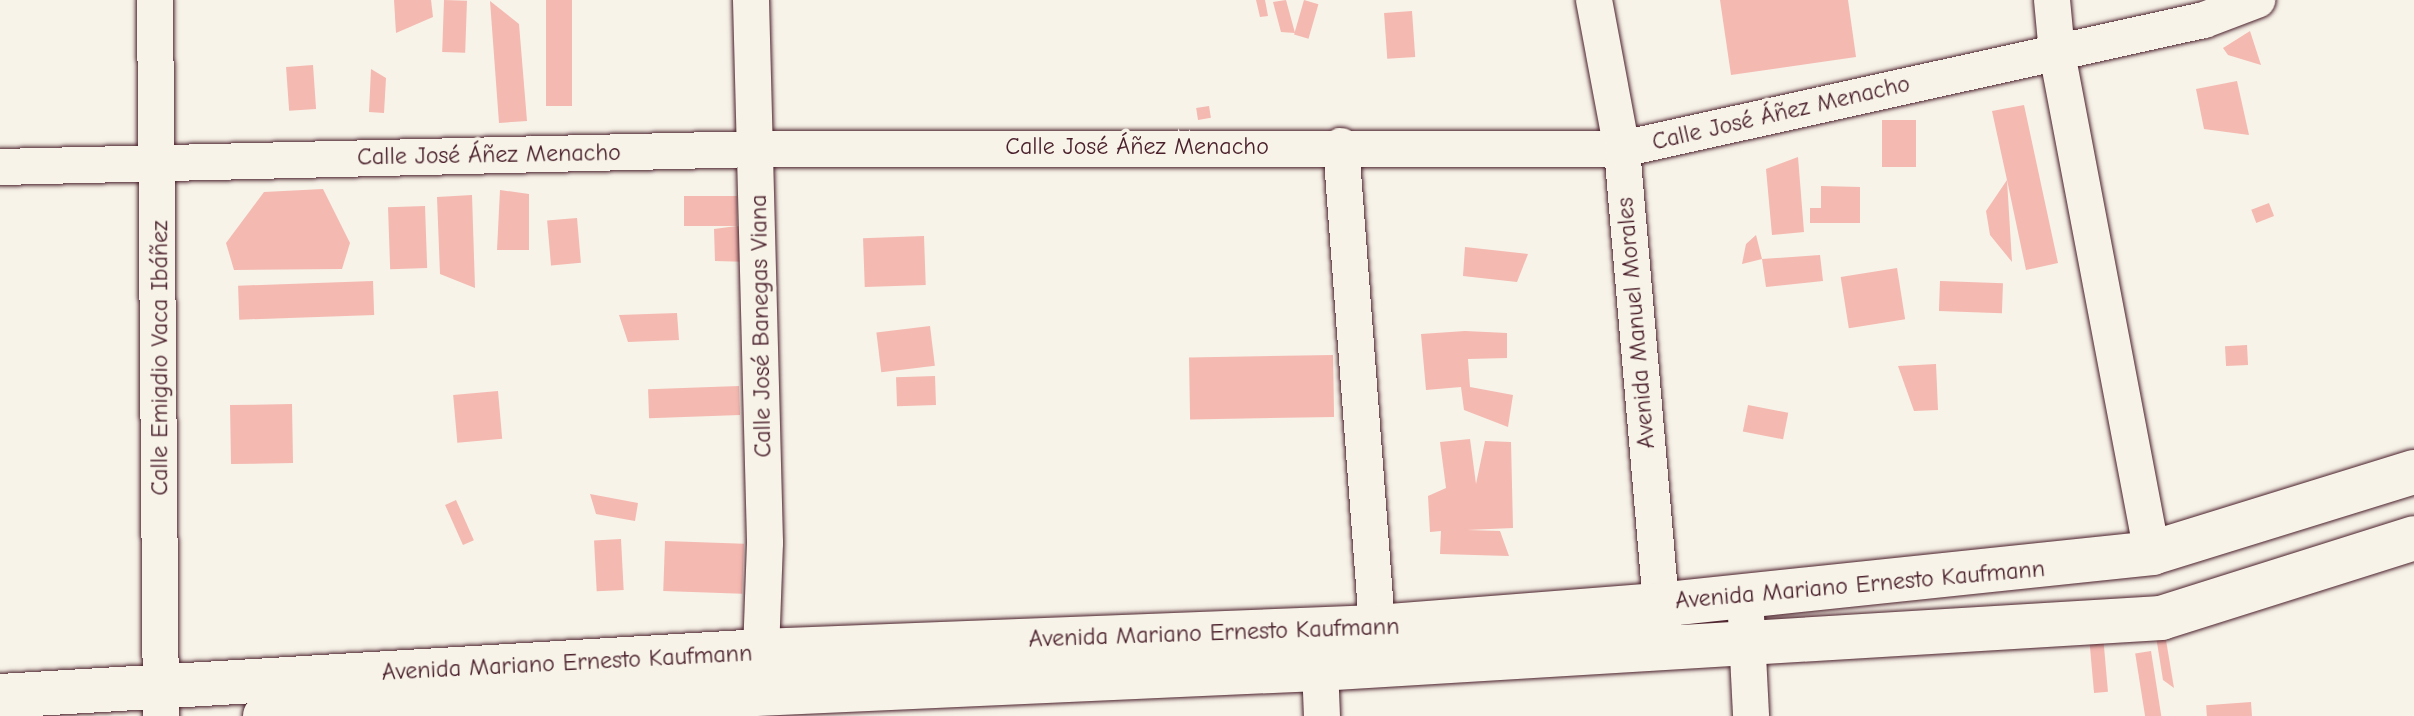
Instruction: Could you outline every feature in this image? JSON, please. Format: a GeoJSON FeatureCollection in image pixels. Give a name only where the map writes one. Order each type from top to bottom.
{"type":"FeatureCollection","features":[{"type":"Feature","properties":{"kind":"main road","name":"Avenida Mariano Ernesto Kaufmann"},"geometry":{"type":"LineString","coordinates":[[1319,649],[1377,627],[1745,596],[2152,553],[2414,472]]}},
{"type":"Feature","properties":{"kind":"main road","name":"Avenida Mariano Ernesto Kaufmann"},"geometry":{"type":"LineString","coordinates":[[265,716],[761,687],[1319,649],[1666,648],[2161,618],[2414,538]]}},
{"type":"Feature","properties":{"kind":"main road","name":"Avenida Mariano Ernesto Kaufmann"},"geometry":{"type":"LineString","coordinates":[[0,696],[161,702],[761,687]]}},
{"type":"Feature","properties":{"kind":"street","name":"Calle Emigdio Vaca Ibáñez"},"geometry":{"type":"LineString","coordinates":[[155,0],[159,161],[161,702]]}},
{"type":"Feature","properties":{"kind":"street","name":"Calle José Banegas Viana"},"geometry":{"type":"LineString","coordinates":[[751,0],[758,149],[765,543],[761,687]]}},
{"type":"Feature","properties":{"kind":"street","name":"Avenida Manuel Morales"},"geometry":{"type":"LineString","coordinates":[[1594,0],[1622,149],[1666,648]]}},
{"type":"Feature","properties":{"kind":"street"},"geometry":{"type":"LineString","coordinates":[[2052,0],[2057,53],[2152,553]]}},
{"type":"Feature","properties":{"kind":"street","name":"Calle José Áñez Menacho"},"geometry":{"type":"LineString","coordinates":[[0,167],[758,149],[1341,146],[1622,149],[2204,20],[2257,0]]}},
{"type":"Feature","properties":{"kind":"street"},"geometry":{"type":"LineString","coordinates":[[1341,146],[1377,627]]}},
{"type":"Feature","properties":{"kind":"street"},"geometry":{"type":"LineString","coordinates":[[1745,596],[1751,716]]}},
{"type":"Feature","properties":{"kind":"street"},"geometry":{"type":"LineString","coordinates":[[1319,649],[1322,716]]}},
{"type":"Feature","properties":{"kind":"building"},"geometry":{"type":"Polygon","coordinates":[[[394,0],[431,0],[433,17],[396,33],[394,0]]]}},
{"type":"Feature","properties":{"kind":"building"},"geometry":{"type":"Polygon","coordinates":[[[444,0],[467,1],[465,53],[442,52],[444,0]]]}},
{"type":"Feature","properties":{"kind":"building"},"geometry":{"type":"Polygon","coordinates":[[[546,0],[572,0],[572,106],[546,106],[546,0]]]}},
{"type":"Feature","properties":{"kind":"building"},"geometry":{"type":"Polygon","coordinates":[[[1256,0],[1265,0],[1268,16],[1260,17],[1256,0]]]}},
{"type":"Feature","properties":{"kind":"building"},"geometry":{"type":"Polygon","coordinates":[[[1286,0],[1295,33],[1281,32],[1273,2],[1286,0]]]}},
{"type":"Feature","properties":{"kind":"building"},"geometry":{"type":"Polygon","coordinates":[[[1304,0],[1318,4],[1308,39],[1294,35],[1304,0]]]}},
{"type":"Feature","properties":{"kind":"building"},"geometry":{"type":"Polygon","coordinates":[[[1720,0],[1848,0],[1856,57],[1731,75],[1720,0]]]}},
{"type":"Feature","properties":{"kind":"building"},"geometry":{"type":"Polygon","coordinates":[[[490,1],[519,24],[527,121],[499,123],[490,1]]]}},
{"type":"Feature","properties":{"kind":"building"},"geometry":{"type":"Polygon","coordinates":[[[1412,11],[1415,57],[1387,59],[1384,13],[1412,11]]]}},
{"type":"Feature","properties":{"kind":"building"},"geometry":{"type":"Polygon","coordinates":[[[2250,31],[2261,65],[2228,55],[2223,48],[2250,31]]]}},
{"type":"Feature","properties":{"kind":"building"},"geometry":{"type":"Polygon","coordinates":[[[313,65],[316,109],[289,111],[286,67],[313,65]]]}},
{"type":"Feature","properties":{"kind":"building"},"geometry":{"type":"Polygon","coordinates":[[[371,69],[386,78],[384,113],[369,112],[371,69]]]}},
{"type":"Feature","properties":{"kind":"building"},"geometry":{"type":"Polygon","coordinates":[[[2237,81],[2249,135],[2204,129],[2196,89],[2237,81]]]}},
{"type":"Feature","properties":{"kind":"building"},"geometry":{"type":"Polygon","coordinates":[[[2024,105],[2058,263],[2026,270],[1992,111],[2024,105]]]}},
{"type":"Feature","properties":{"kind":"building"},"geometry":{"type":"Polygon","coordinates":[[[1209,106],[1211,118],[1198,120],[1196,108],[1209,106]]]}},
{"type":"Feature","properties":{"kind":"building"},"geometry":{"type":"Polygon","coordinates":[[[1882,120],[1916,120],[1916,167],[1882,167],[1882,120]]]}},
{"type":"Feature","properties":{"kind":"building"},"geometry":{"type":"Polygon","coordinates":[[[1798,157],[1804,232],[1772,235],[1766,169],[1798,157]]]}},
{"type":"Feature","properties":{"kind":"building"},"geometry":{"type":"Polygon","coordinates":[[[2007,180],[2012,262],[1990,235],[1986,211],[2007,180]]]}},
{"type":"Feature","properties":{"kind":"building"},"geometry":{"type":"Polygon","coordinates":[[[1821,186],[1860,187],[1860,223],[1810,223],[1810,208],[1821,208],[1821,186]]]}},
{"type":"Feature","properties":{"kind":"building"},"geometry":{"type":"Polygon","coordinates":[[[323,189],[350,243],[342,269],[234,270],[226,243],[264,192],[323,189]]]}},
{"type":"Feature","properties":{"kind":"building"},"geometry":{"type":"Polygon","coordinates":[[[500,190],[529,194],[529,250],[497,250],[500,190]]]}},
{"type":"Feature","properties":{"kind":"building"},"geometry":{"type":"Polygon","coordinates":[[[472,195],[475,288],[440,274],[437,197],[472,195]]]}},
{"type":"Feature","properties":{"kind":"building"},"geometry":{"type":"Polygon","coordinates":[[[684,196],[737,196],[737,226],[684,226],[684,196]]]}},
{"type":"Feature","properties":{"kind":"building"},"geometry":{"type":"Polygon","coordinates":[[[2269,203],[2274,216],[2256,223],[2251,210],[2269,203]]]}},
{"type":"Feature","properties":{"kind":"building"},"geometry":{"type":"Polygon","coordinates":[[[425,206],[427,268],[390,269],[388,207],[425,206]]]}},
{"type":"Feature","properties":{"kind":"building"},"geometry":{"type":"Polygon","coordinates":[[[577,218],[581,263],[551,265],[547,221],[577,218]]]}},
{"type":"Feature","properties":{"kind":"building"},"geometry":{"type":"Polygon","coordinates":[[[737,226],[751,229],[751,262],[715,261],[714,229],[737,226]]]}},
{"type":"Feature","properties":{"kind":"building"},"geometry":{"type":"Polygon","coordinates":[[[1756,235],[1762,259],[1742,264],[1746,244],[1756,235]]]}},
{"type":"Feature","properties":{"kind":"building"},"geometry":{"type":"Polygon","coordinates":[[[924,236],[926,285],[865,287],[863,238],[924,236]]]}},
{"type":"Feature","properties":{"kind":"building"},"geometry":{"type":"Polygon","coordinates":[[[1465,247],[1528,254],[1517,282],[1463,276],[1465,247]]]}},
{"type":"Feature","properties":{"kind":"building"},"geometry":{"type":"Polygon","coordinates":[[[1820,255],[1823,281],[1766,287],[1762,259],[1820,255]]]}},
{"type":"Feature","properties":{"kind":"building"},"geometry":{"type":"Polygon","coordinates":[[[1897,268],[1905,319],[1849,328],[1841,277],[1897,268]]]}},
{"type":"Feature","properties":{"kind":"building"},"geometry":{"type":"Polygon","coordinates":[[[373,281],[374,315],[239,320],[238,286],[373,281]]]}},
{"type":"Feature","properties":{"kind":"building"},"geometry":{"type":"Polygon","coordinates":[[[1940,281],[2003,283],[2002,313],[1939,311],[1940,281]]]}},
{"type":"Feature","properties":{"kind":"building"},"geometry":{"type":"Polygon","coordinates":[[[677,313],[679,340],[628,342],[619,315],[677,313]]]}},
{"type":"Feature","properties":{"kind":"building"},"geometry":{"type":"Polygon","coordinates":[[[930,326],[935,366],[881,372],[876,333],[930,326]]]}},
{"type":"Feature","properties":{"kind":"building"},"geometry":{"type":"Polygon","coordinates":[[[1465,331],[1507,333],[1507,358],[1468,359],[1470,387],[1513,395],[1508,427],[1464,410],[1461,387],[1426,390],[1421,334],[1465,331]]]}},
{"type":"Feature","properties":{"kind":"building"},"geometry":{"type":"Polygon","coordinates":[[[2247,345],[2248,365],[2226,366],[2225,346],[2247,345]]]}},
{"type":"Feature","properties":{"kind":"building"},"geometry":{"type":"Polygon","coordinates":[[[1333,355],[1334,417],[1190,420],[1189,358],[1333,355]]]}},
{"type":"Feature","properties":{"kind":"building"},"geometry":{"type":"Polygon","coordinates":[[[1936,364],[1938,410],[1914,411],[1898,366],[1936,364]]]}},
{"type":"Feature","properties":{"kind":"building"},"geometry":{"type":"Polygon","coordinates":[[[935,376],[936,405],[897,406],[896,377],[935,376]]]}},
{"type":"Feature","properties":{"kind":"building"},"geometry":{"type":"Polygon","coordinates":[[[739,386],[740,415],[649,418],[648,389],[739,386]]]}},
{"type":"Feature","properties":{"kind":"building"},"geometry":{"type":"Polygon","coordinates":[[[498,391],[502,439],[457,443],[453,395],[498,391]]]}},
{"type":"Feature","properties":{"kind":"building"},"geometry":{"type":"Polygon","coordinates":[[[292,404],[293,463],[231,464],[230,405],[292,404]]]}},
{"type":"Feature","properties":{"kind":"building"},"geometry":{"type":"Polygon","coordinates":[[[1748,405],[1788,413],[1783,439],[1743,432],[1748,405]]]}},
{"type":"Feature","properties":{"kind":"building"},"geometry":{"type":"Polygon","coordinates":[[[1470,439],[1476,484],[1485,441],[1511,442],[1513,528],[1467,530],[1500,531],[1509,556],[1440,554],[1441,531],[1430,532],[1428,496],[1446,488],[1440,442],[1470,439]]]}},
{"type":"Feature","properties":{"kind":"building"},"geometry":{"type":"Polygon","coordinates":[[[590,494],[638,503],[635,521],[596,514],[590,494]]]}},
{"type":"Feature","properties":{"kind":"building"},"geometry":{"type":"Polygon","coordinates":[[[456,500],[474,540],[463,545],[445,505],[456,500]]]}},
{"type":"Feature","properties":{"kind":"building"},"geometry":{"type":"Polygon","coordinates":[[[621,539],[624,590],[597,591],[594,540],[621,539]]]}},
{"type":"Feature","properties":{"kind":"building"},"geometry":{"type":"Polygon","coordinates":[[[665,541],[744,544],[742,594],[663,591],[665,541]]]}},
{"type":"Feature","properties":{"kind":"building"},"geometry":{"type":"Polygon","coordinates":[[[2163,622],[2174,688],[2163,680],[2154,624],[2163,622]]]}},
{"type":"Feature","properties":{"kind":"building"},"geometry":{"type":"Polygon","coordinates":[[[2103,635],[2108,692],[2094,693],[2089,636],[2103,635]]]}},
{"type":"Feature","properties":{"kind":"building"},"geometry":{"type":"Polygon","coordinates":[[[2151,651],[2161,716],[2145,716],[2135,654],[2151,651]]]}},
{"type":"Feature","properties":{"kind":"building"},"geometry":{"type":"Polygon","coordinates":[[[2251,702],[2252,716],[2207,716],[2206,705],[2251,702]]]}}]}
